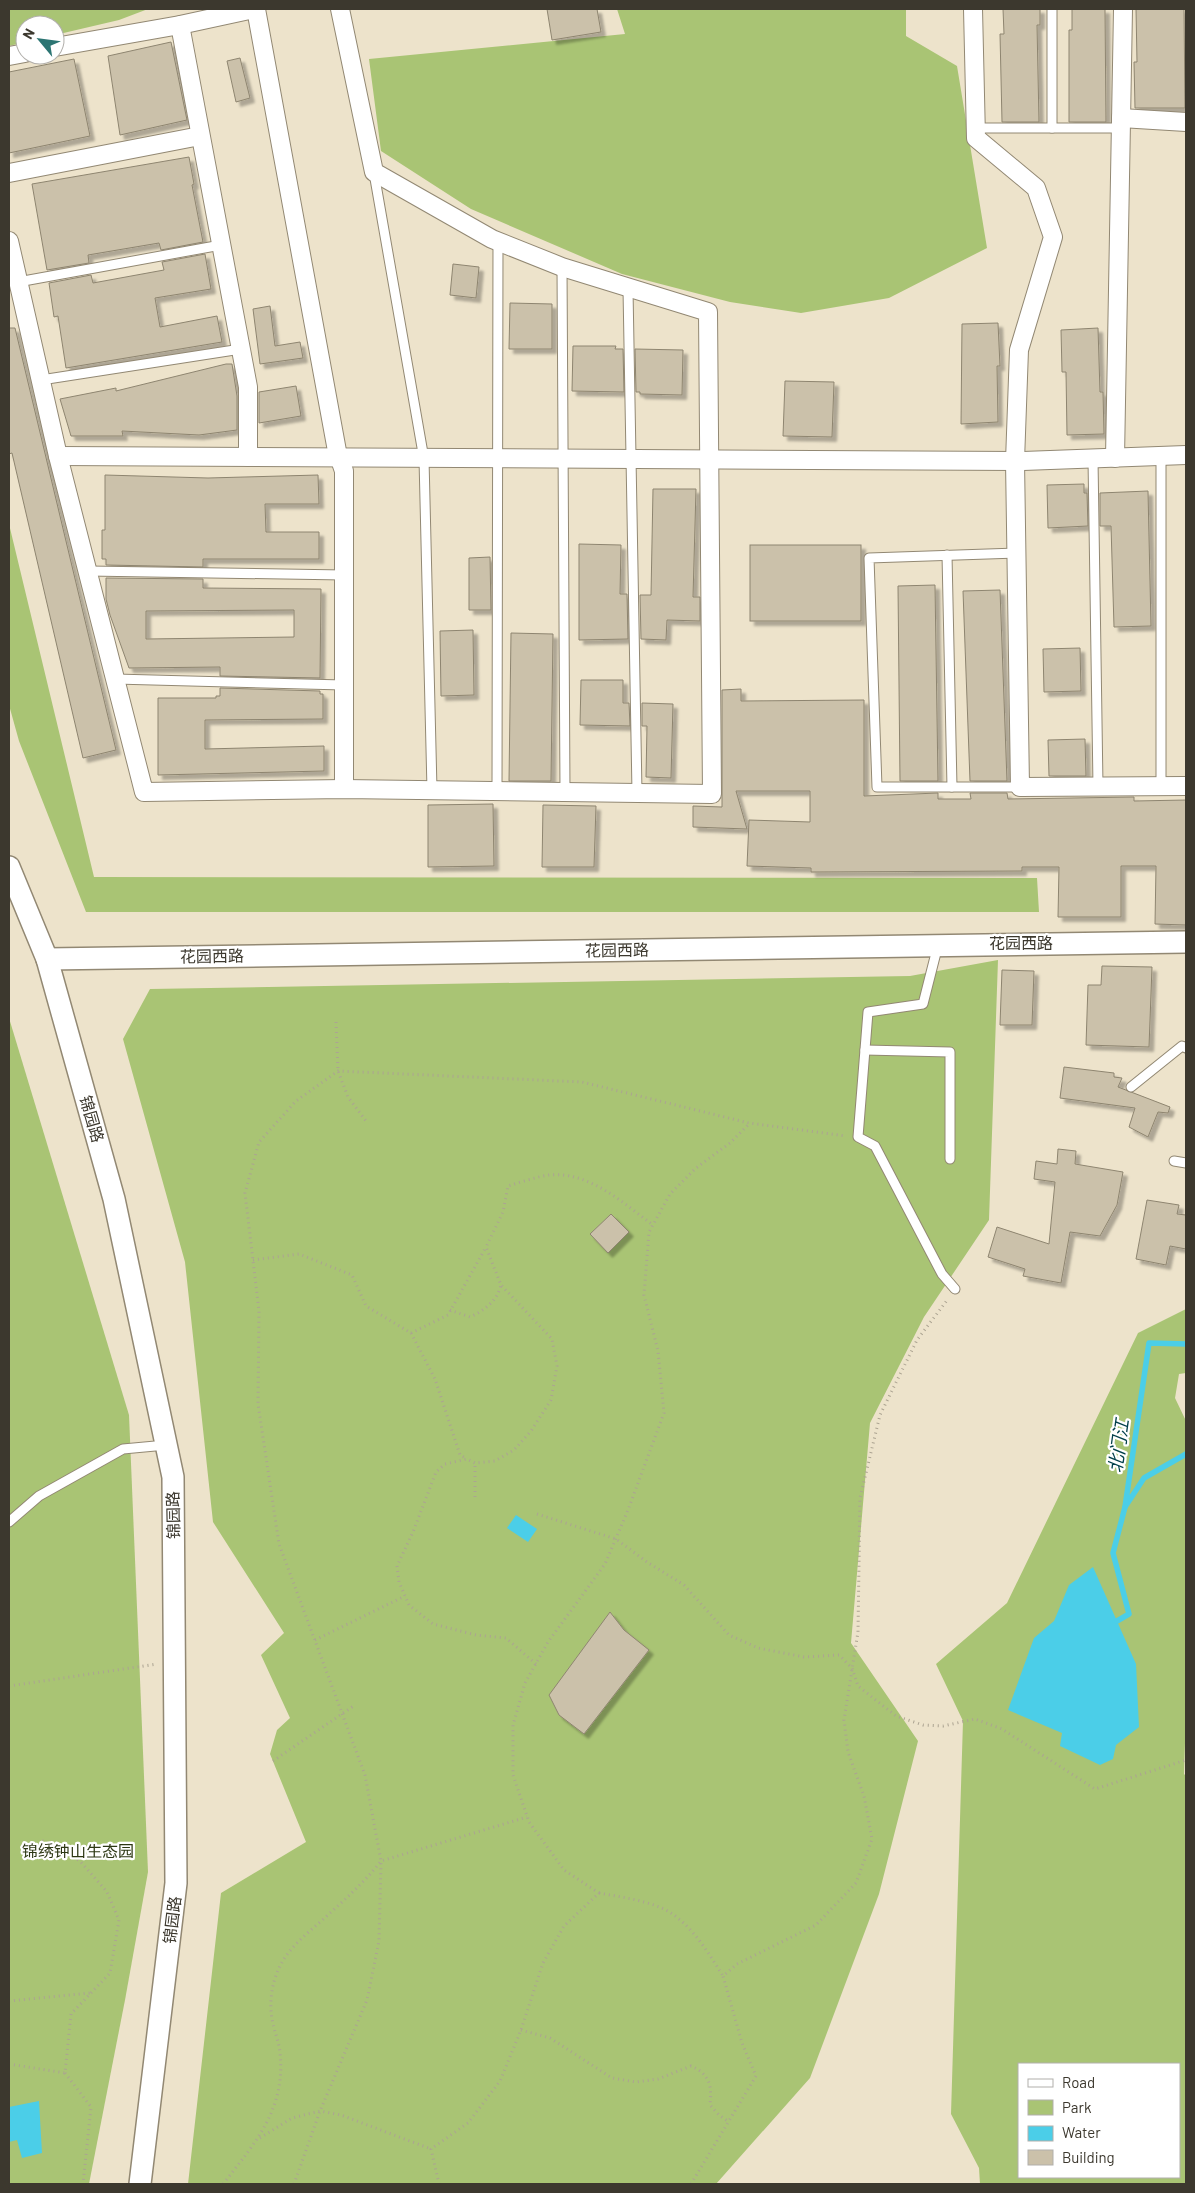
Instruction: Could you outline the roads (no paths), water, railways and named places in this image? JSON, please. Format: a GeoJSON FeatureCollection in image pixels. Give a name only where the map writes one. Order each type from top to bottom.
{"type":"FeatureCollection","features":[{"type":"Feature","properties":{"kind":"street"},"geometry":{"type":"LineString","coordinates":[[65,45],[180,25],[255,9],[344,471],[344,789]]}},
{"type":"Feature","properties":{"kind":"street"},"geometry":{"type":"LineString","coordinates":[[9,241],[58,456],[144,792],[344,789],[712,794],[708,312],[562,268],[498,241],[374,172],[340,9]]}},
{"type":"Feature","properties":{"kind":"street"},"geometry":{"type":"LineString","coordinates":[[974,9],[976,138],[1036,188],[1053,237],[1018,350],[1015,461],[1020,787],[1186,786]]}},
{"type":"Feature","properties":{"kind":"street"},"geometry":{"type":"LineString","coordinates":[[1115,458],[1123,9]]}},
{"type":"Feature","properties":{"kind":"street"},"geometry":{"type":"LineString","coordinates":[[180,25],[248,388],[248,457]]}},
{"type":"Feature","properties":{"kind":"street"},"geometry":{"type":"LineString","coordinates":[[1121,123],[1186,122]]}},
{"type":"Feature","properties":{"kind":"street"},"geometry":{"type":"LineString","coordinates":[[9,173],[200,136]]}},
{"type":"Feature","properties":{"kind":"street"},"geometry":{"type":"LineString","coordinates":[[58,456],[709,461],[1015,461],[1186,455]]}},
{"type":"Feature","properties":{"kind":"street","name":"锦园路"},"geometry":{"type":"LineString","coordinates":[[9,867],[47,959],[114,1199],[173,1477],[176,1883],[140,2184]]}},
{"type":"Feature","properties":{"kind":"street","name":"花园西路"},"geometry":{"type":"LineString","coordinates":[[47,959],[938,944],[1186,942]]}},
{"type":"Feature","properties":{"kind":"lane"},"geometry":{"type":"LineString","coordinates":[[1052,9],[1052,128]]}},
{"type":"Feature","properties":{"kind":"lane"},"geometry":{"type":"LineString","coordinates":[[976,128],[1052,128],[1121,123]]}},
{"type":"Feature","properties":{"kind":"lane"},"geometry":{"type":"LineString","coordinates":[[374,172],[424,459],[432,790]]}},
{"type":"Feature","properties":{"kind":"lane"},"geometry":{"type":"LineString","coordinates":[[497,791],[498,241]]}},
{"type":"Feature","properties":{"kind":"lane"},"geometry":{"type":"LineString","coordinates":[[18,282],[221,245]]}},
{"type":"Feature","properties":{"kind":"lane"},"geometry":{"type":"LineString","coordinates":[[562,268],[566,792]]}},
{"type":"Feature","properties":{"kind":"lane"},"geometry":{"type":"LineString","coordinates":[[628,289],[629,460],[637,793]]}},
{"type":"Feature","properties":{"kind":"lane"},"geometry":{"type":"LineString","coordinates":[[41,380],[241,349]]}},
{"type":"Feature","properties":{"kind":"lane"},"geometry":{"type":"LineString","coordinates":[[1161,786],[1162,456]]}},
{"type":"Feature","properties":{"kind":"lane"},"geometry":{"type":"LineString","coordinates":[[1093,459],[1098,786]]}},
{"type":"Feature","properties":{"kind":"lane"},"geometry":{"type":"LineString","coordinates":[[1017,553],[869,558],[877,787],[1020,787]]}},
{"type":"Feature","properties":{"kind":"lane"},"geometry":{"type":"LineString","coordinates":[[947,555],[952,787]]}},
{"type":"Feature","properties":{"kind":"lane"},"geometry":{"type":"LineString","coordinates":[[88,571],[344,575]]}},
{"type":"Feature","properties":{"kind":"lane"},"geometry":{"type":"LineString","coordinates":[[115,679],[344,685]]}},
{"type":"Feature","properties":{"kind":"lane"},"geometry":{"type":"LineString","coordinates":[[938,944],[923,1004],[868,1012],[858,1137],[874,1146],[942,1274],[955,1289]]}},
{"type":"Feature","properties":{"kind":"lane"},"geometry":{"type":"LineString","coordinates":[[1131,1087],[1182,1046],[1186,1048]]}},
{"type":"Feature","properties":{"kind":"lane"},"geometry":{"type":"LineString","coordinates":[[865,1050],[950,1052],[950,1159]]}},
{"type":"Feature","properties":{"kind":"lane"},"geometry":{"type":"LineString","coordinates":[[1174,1161],[1186,1162]]}},
{"type":"Feature","properties":{"kind":"lane"},"geometry":{"type":"LineString","coordinates":[[9,1522],[39,1496],[123,1449],[166,1445]]}},
{"type":"Feature","properties":{"kind":"water"},"geometry":{"type":"Polygon","coordinates":[[[516,1515],[537,1529],[528,1542],[507,1528],[516,1515]]]}},
{"type":"Feature","properties":{"kind":"water"},"geometry":{"type":"Polygon","coordinates":[[[1093,1567],[1136,1664],[1139,1727],[1116,1745],[1113,1759],[1100,1765],[1060,1746],[1062,1733],[1008,1710],[1034,1638],[1054,1621],[1069,1585],[1093,1567]]]}},
{"type":"Feature","properties":{"kind":"water"},"geometry":{"type":"Polygon","coordinates":[[[39,2101],[42,2153],[22,2158],[17,2140],[9,2142],[9,2107],[39,2101]]]}},
{"type":"Feature","properties":{"kind":"waterway","name":"北门江"},"geometry":{"type":"LineString","coordinates":[[1186,1344],[1149,1343],[1125,1507],[1144,1478],[1186,1454]]}},
{"type":"Feature","properties":{"kind":"waterway"},"geometry":{"type":"LineString","coordinates":[[1117,1621],[1129,1614],[1113,1553],[1125,1507]]}},
{"type":"Feature","properties":{"kind":"park label","name":"锦绣钟山生态园"},"geometry":{"type":"Point","coordinates":[78,1851]}}]}
